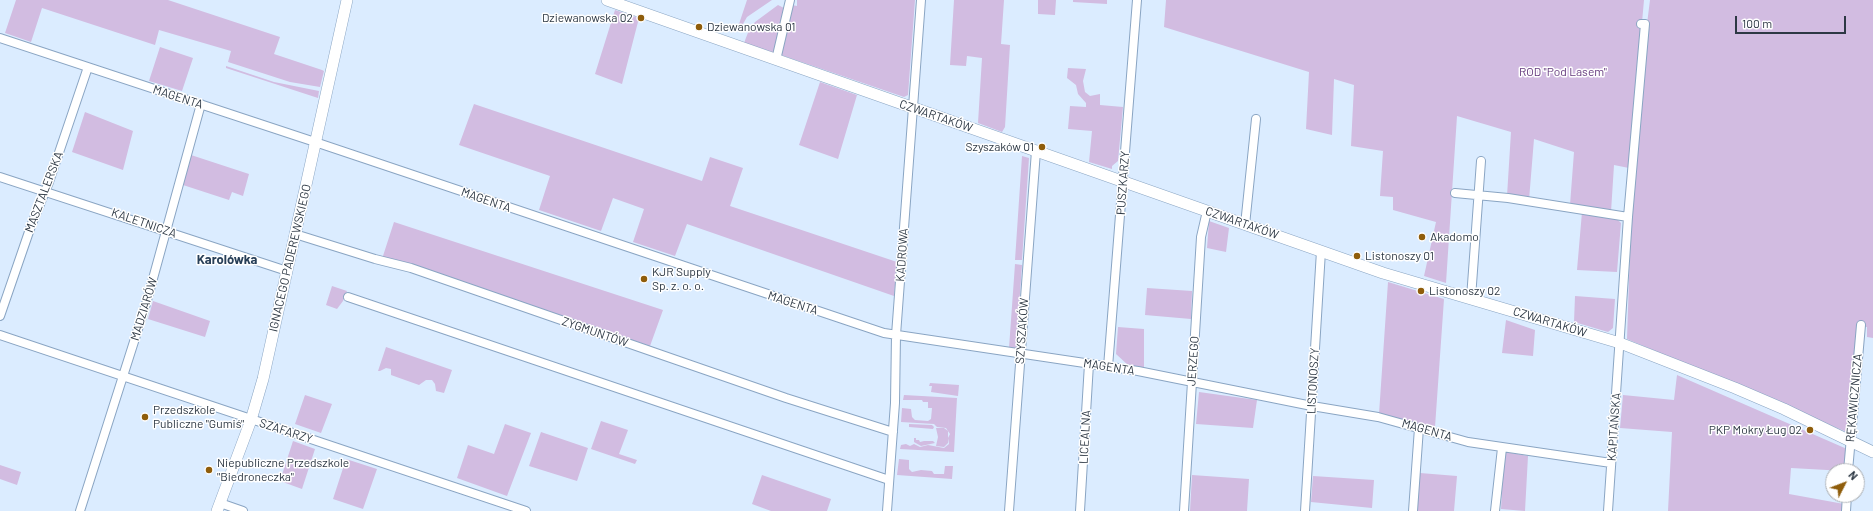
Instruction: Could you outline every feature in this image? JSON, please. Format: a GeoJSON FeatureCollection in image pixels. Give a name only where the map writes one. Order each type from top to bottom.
{"type":"FeatureCollection","features":[{"type":"Feature","properties":{"kind":"street","name":"IGNACEGO PADEREWSKIEGO"},"geometry":{"type":"LineString","coordinates":[[219,507],[251,420],[263,379],[347,0]]}},
{"type":"Feature","properties":{"kind":"street","name":"CZWARTAKÓW"},"geometry":{"type":"LineString","coordinates":[[607,0],[1383,273],[1620,343],[1742,391],[1873,452]]}},
{"type":"Feature","properties":{"kind":"street"},"geometry":{"type":"LineString","coordinates":[[776,60],[790,0]]}},
{"type":"Feature","properties":{"kind":"street","name":"KADROWA"},"geometry":{"type":"LineString","coordinates":[[887,511],[893,432],[896,335],[921,0]]}},
{"type":"Feature","properties":{"kind":"street","name":"PUSZKARZY"},"geometry":{"type":"LineString","coordinates":[[1108,367],[1137,0]]}},
{"type":"Feature","properties":{"kind":"street","name":"KAPITAŃSKA"},"geometry":{"type":"LineString","coordinates":[[1608,511],[1633,139],[1645,24],[1641,24]]}},
{"type":"Feature","properties":{"kind":"street","name":"MAGENTA"},"geometry":{"type":"LineString","coordinates":[[0,38],[316,142],[884,333],[1108,367],[1312,406],[1378,417],[1468,442],[1611,463]]}},
{"type":"Feature","properties":{"kind":"street","name":"MASZTALERSKA"},"geometry":{"type":"LineString","coordinates":[[0,316],[31,226],[46,191],[88,67]]}},
{"type":"Feature","properties":{"kind":"street","name":"MADZIARÓW"},"geometry":{"type":"LineString","coordinates":[[80,511],[124,376],[167,231],[201,104]]}},
{"type":"Feature","properties":{"kind":"street"},"geometry":{"type":"LineString","coordinates":[[1245,225],[1256,119]]}},
{"type":"Feature","properties":{"kind":"street","name":"SZYSZAKÓW"},"geometry":{"type":"LineString","coordinates":[[1009,511],[1036,151]]}},
{"type":"Feature","properties":{"kind":"street"},"geometry":{"type":"LineString","coordinates":[[1471,298],[1481,161]]}},
{"type":"Feature","properties":{"kind":"street","name":"KALETNICZA"},"geometry":{"type":"LineString","coordinates":[[0,176],[287,271]]}},
{"type":"Feature","properties":{"kind":"street"},"geometry":{"type":"LineString","coordinates":[[1455,193],[1479,195],[1628,217]]}},
{"type":"Feature","properties":{"kind":"street","name":"JERZEGO"},"geometry":{"type":"LineString","coordinates":[[1184,511],[1201,237],[1207,211]]}},
{"type":"Feature","properties":{"kind":"street","name":"ZYGMUNTÓW"},"geometry":{"type":"LineString","coordinates":[[296,234],[375,259],[411,268],[786,398],[893,432]]}},
{"type":"Feature","properties":{"kind":"street","name":"LISTONOSZY"},"geometry":{"type":"LineString","coordinates":[[1305,511],[1321,251]]}},
{"type":"Feature","properties":{"kind":"street"},"geometry":{"type":"LineString","coordinates":[[348,297],[889,480]]}},
{"type":"Feature","properties":{"kind":"street","name":"RĘKAWICZNICZA"},"geometry":{"type":"LineString","coordinates":[[1849,463],[1861,325]]}},
{"type":"Feature","properties":{"kind":"street","name":"SZAFARZY"},"geometry":{"type":"LineString","coordinates":[[0,335],[526,511]]}},
{"type":"Feature","properties":{"kind":"street","name":"LICEALNA"},"geometry":{"type":"LineString","coordinates":[[1080,511],[1089,364]]}},
{"type":"Feature","properties":{"kind":"street"},"geometry":{"type":"LineString","coordinates":[[1413,511],[1419,428]]}},
{"type":"Feature","properties":{"kind":"street"},"geometry":{"type":"LineString","coordinates":[[1495,511],[1502,448]]}},
{"type":"Feature","properties":{"kind":"street"},"geometry":{"type":"LineString","coordinates":[[219,507],[243,511]]}},
{"type":"Feature","properties":{"kind":"green space"},"geometry":{"type":"Polygon","coordinates":[[[16,0],[168,0],[280,37],[274,54],[324,71],[320,87],[290,82],[228,62],[231,51],[159,30],[155,45],[42,8],[31,42],[5,33],[16,0]]]}},
{"type":"Feature","properties":{"kind":"green space"},"geometry":{"type":"Polygon","coordinates":[[[747,0],[772,0],[747,17],[739,31],[737,30],[747,0]]]}},
{"type":"Feature","properties":{"kind":"green space"},"geometry":{"type":"Polygon","coordinates":[[[797,0],[915,0],[908,95],[904,97],[781,55],[789,10],[792,5],[797,6],[797,0]]]}},
{"type":"Feature","properties":{"kind":"green space"},"geometry":{"type":"Polygon","coordinates":[[[954,0],[1004,0],[1001,44],[1010,45],[1005,127],[1002,132],[978,123],[982,58],[967,56],[966,66],[950,65],[954,0]]]}},
{"type":"Feature","properties":{"kind":"green space"},"geometry":{"type":"Polygon","coordinates":[[[1038,0],[1056,0],[1055,15],[1038,14],[1038,0]]]}},
{"type":"Feature","properties":{"kind":"green space"},"geometry":{"type":"Polygon","coordinates":[[[1073,0],[1107,0],[1107,4],[1073,2],[1073,0]]]}},
{"type":"Feature","properties":{"kind":"green space","name":"ROD \"Pod Lasem\""},"geometry":{"type":"Polygon","coordinates":[[[1166,0],[1644,0],[1629,168],[1614,165],[1611,212],[1570,205],[1574,152],[1534,139],[1529,200],[1507,196],[1511,132],[1457,116],[1446,283],[1424,276],[1436,222],[1393,210],[1393,197],[1380,196],[1383,151],[1351,146],[1354,85],[1334,79],[1332,135],[1306,129],[1309,72],[1164,27],[1166,0]]]}},
{"type":"Feature","properties":{"kind":"green space"},"geometry":{"type":"Polygon","coordinates":[[[1650,0],[1873,0],[1873,338],[1867,337],[1867,327],[1858,327],[1849,433],[1627,339],[1631,218],[1650,0]]]}},
{"type":"Feature","properties":{"kind":"green space"},"geometry":{"type":"Polygon","coordinates":[[[778,5],[784,8],[775,53],[744,43],[749,30],[755,22],[778,5]]]}},
{"type":"Feature","properties":{"kind":"green space"},"geometry":{"type":"Polygon","coordinates":[[[615,10],[639,18],[622,84],[595,74],[615,10]]]}},
{"type":"Feature","properties":{"kind":"green space"},"geometry":{"type":"Polygon","coordinates":[[[160,47],[193,58],[182,91],[149,81],[160,47]]]}},
{"type":"Feature","properties":{"kind":"green space"},"geometry":{"type":"Polygon","coordinates":[[[226,66],[274,82],[319,91],[318,98],[226,68],[226,66]]]}},
{"type":"Feature","properties":{"kind":"green space"},"geometry":{"type":"Polygon","coordinates":[[[1068,68],[1086,69],[1083,81],[1085,92],[1090,96],[1100,94],[1100,105],[1123,107],[1118,161],[1112,166],[1112,169],[1089,162],[1092,131],[1068,129],[1070,106],[1086,107],[1086,103],[1078,94],[1076,85],[1067,78],[1068,68]]]}},
{"type":"Feature","properties":{"kind":"green space"},"geometry":{"type":"Polygon","coordinates":[[[820,82],[857,95],[838,159],[799,145],[820,82]]]}},
{"type":"Feature","properties":{"kind":"green space"},"geometry":{"type":"Polygon","coordinates":[[[474,104],[702,181],[710,157],[743,168],[730,206],[897,262],[894,296],[687,224],[675,256],[633,242],[644,209],[613,198],[601,231],[539,210],[550,176],[459,145],[474,104]]]}},
{"type":"Feature","properties":{"kind":"green space"},"geometry":{"type":"Polygon","coordinates":[[[85,112],[133,131],[123,170],[72,152],[85,112]]]}},
{"type":"Feature","properties":{"kind":"green space"},"geometry":{"type":"Polygon","coordinates":[[[191,155],[249,174],[243,196],[232,192],[229,200],[183,185],[191,155]]]}},
{"type":"Feature","properties":{"kind":"green space"},"geometry":{"type":"Polygon","coordinates":[[[1022,156],[1029,158],[1022,260],[1015,260],[1022,156]]]}},
{"type":"Feature","properties":{"kind":"green space"},"geometry":{"type":"Polygon","coordinates":[[[1582,212],[1616,218],[1621,223],[1617,272],[1577,270],[1582,212]]]}},
{"type":"Feature","properties":{"kind":"green space"},"geometry":{"type":"Polygon","coordinates":[[[1209,221],[1229,228],[1226,252],[1207,248],[1209,221]]]}},
{"type":"Feature","properties":{"kind":"green space"},"geometry":{"type":"Polygon","coordinates":[[[394,222],[663,310],[650,346],[397,261],[382,259],[394,222]]]}},
{"type":"Feature","properties":{"kind":"green space"},"geometry":{"type":"Polygon","coordinates":[[[1015,264],[1022,265],[1016,349],[1009,348],[1015,264]]]}},
{"type":"Feature","properties":{"kind":"green space"},"geometry":{"type":"Polygon","coordinates":[[[1388,282],[1444,299],[1435,427],[1379,414],[1388,282]]]}},
{"type":"Feature","properties":{"kind":"green space"},"geometry":{"type":"Polygon","coordinates":[[[332,286],[347,291],[343,301],[337,309],[326,305],[332,286]]]}},
{"type":"Feature","properties":{"kind":"green space"},"geometry":{"type":"Polygon","coordinates":[[[1147,288],[1192,291],[1191,319],[1145,315],[1147,288]]]}},
{"type":"Feature","properties":{"kind":"green space"},"geometry":{"type":"Polygon","coordinates":[[[1575,296],[1615,299],[1613,328],[1608,332],[1574,322],[1575,296]]]}},
{"type":"Feature","properties":{"kind":"green space"},"geometry":{"type":"Polygon","coordinates":[[[153,301],[210,321],[205,337],[148,319],[153,301]]]}},
{"type":"Feature","properties":{"kind":"green space"},"geometry":{"type":"Polygon","coordinates":[[[1506,320],[1535,330],[1533,356],[1502,353],[1506,320]]]}},
{"type":"Feature","properties":{"kind":"green space"},"geometry":{"type":"Polygon","coordinates":[[[1118,327],[1144,329],[1144,369],[1129,366],[1116,354],[1118,327]]]}},
{"type":"Feature","properties":{"kind":"green space"},"geometry":{"type":"Polygon","coordinates":[[[386,347],[452,370],[444,393],[436,391],[435,384],[432,380],[426,380],[419,385],[391,375],[391,369],[386,368],[378,371],[386,347]]]}},
{"type":"Feature","properties":{"kind":"green space"},"geometry":{"type":"Polygon","coordinates":[[[1677,375],[1847,449],[1846,463],[1825,463],[1825,470],[1791,468],[1789,494],[1825,501],[1825,503],[1844,504],[1843,511],[1668,511],[1672,432],[1620,428],[1623,395],[1674,400],[1677,375]]]}},
{"type":"Feature","properties":{"kind":"green space"},"geometry":{"type":"Polygon","coordinates":[[[930,383],[959,385],[958,396],[931,392],[932,386],[929,386],[930,383]]]}},
{"type":"Feature","properties":{"kind":"green space"},"geometry":{"type":"Polygon","coordinates":[[[1199,392],[1257,400],[1253,428],[1196,424],[1199,392]]]}},
{"type":"Feature","properties":{"kind":"green space"},"geometry":{"type":"Polygon","coordinates":[[[305,395],[332,404],[321,433],[295,424],[305,395]]]}},
{"type":"Feature","properties":{"kind":"green space"},"geometry":{"type":"Polygon","coordinates":[[[904,395],[957,398],[954,452],[900,449],[901,445],[906,444],[910,446],[914,444],[920,447],[928,445],[944,448],[949,444],[948,438],[950,434],[946,428],[937,427],[934,424],[901,422],[902,408],[911,409],[912,417],[915,420],[928,421],[931,419],[932,408],[928,408],[928,402],[923,402],[922,400],[903,400],[904,395]]]}},
{"type":"Feature","properties":{"kind":"green space"},"geometry":{"type":"Polygon","coordinates":[[[601,421],[628,430],[619,454],[637,460],[635,464],[591,449],[601,421]]]}},
{"type":"Feature","properties":{"kind":"green space"},"geometry":{"type":"Polygon","coordinates":[[[505,424],[531,433],[507,496],[457,478],[468,445],[494,454],[505,424]]]}},
{"type":"Feature","properties":{"kind":"green space"},"geometry":{"type":"Polygon","coordinates":[[[909,424],[932,425],[934,427],[933,429],[909,427],[909,424]]]}},
{"type":"Feature","properties":{"kind":"green space"},"geometry":{"type":"Polygon","coordinates":[[[936,428],[944,428],[948,431],[948,443],[944,447],[936,446],[938,437],[936,428]]]}},
{"type":"Feature","properties":{"kind":"green space"},"geometry":{"type":"Polygon","coordinates":[[[541,432],[588,448],[577,481],[529,466],[541,432]]]}},
{"type":"Feature","properties":{"kind":"green space"},"geometry":{"type":"Polygon","coordinates":[[[914,438],[920,442],[933,441],[935,443],[921,446],[914,442],[914,438]]]}},
{"type":"Feature","properties":{"kind":"green space"},"geometry":{"type":"Polygon","coordinates":[[[293,441],[315,449],[302,489],[280,481],[293,441]]]}},
{"type":"Feature","properties":{"kind":"green space"},"geometry":{"type":"Polygon","coordinates":[[[1506,452],[1528,456],[1525,511],[1501,509],[1504,454],[1506,452]]]}},
{"type":"Feature","properties":{"kind":"green space"},"geometry":{"type":"Polygon","coordinates":[[[346,459],[377,469],[363,509],[333,499],[346,459]]]}},
{"type":"Feature","properties":{"kind":"green space"},"geometry":{"type":"Polygon","coordinates":[[[899,459],[909,460],[909,469],[912,472],[921,470],[932,471],[934,474],[944,474],[945,466],[953,466],[952,479],[897,475],[899,459]]]}},
{"type":"Feature","properties":{"kind":"green space"},"geometry":{"type":"Polygon","coordinates":[[[0,465],[21,472],[17,485],[0,479],[0,465]]]}},
{"type":"Feature","properties":{"kind":"green space"},"geometry":{"type":"Polygon","coordinates":[[[1420,473],[1457,476],[1454,511],[1417,511],[1420,473]]]}},
{"type":"Feature","properties":{"kind":"green space"},"geometry":{"type":"Polygon","coordinates":[[[762,475],[831,499],[827,511],[771,511],[752,504],[762,475]]]}},
{"type":"Feature","properties":{"kind":"green space"},"geometry":{"type":"Polygon","coordinates":[[[1192,475],[1249,479],[1247,511],[1190,511],[1192,475]]]}},
{"type":"Feature","properties":{"kind":"green space"},"geometry":{"type":"Polygon","coordinates":[[[1313,476],[1374,480],[1372,508],[1311,502],[1313,476]]]}},
{"type":"Feature","properties":{"kind":"place","name":"Dziewanowska 02"},"geometry":{"type":"Point","coordinates":[641,18]}},
{"type":"Feature","properties":{"kind":"place","name":"Dziewanowska 01"},"geometry":{"type":"Point","coordinates":[699,27]}},
{"type":"Feature","properties":{"kind":"place","name":"Szyszaków 01"},"geometry":{"type":"Point","coordinates":[1042,147]}},
{"type":"Feature","properties":{"kind":"place","name":"Akadomo"},"geometry":{"type":"Point","coordinates":[1422,237]}},
{"type":"Feature","properties":{"kind":"place","name":"Listonoszy 01"},"geometry":{"type":"Point","coordinates":[1357,256]}},
{"type":"Feature","properties":{"kind":"place","name":"KJR Supply Sp. z. o. o."},"geometry":{"type":"Point","coordinates":[644,279]}},
{"type":"Feature","properties":{"kind":"place","name":"Listonoszy 02"},"geometry":{"type":"Point","coordinates":[1421,291]}},
{"type":"Feature","properties":{"kind":"place","name":"Przedszkole Publiczne \"Gumiś\""},"geometry":{"type":"Point","coordinates":[145,417]}},
{"type":"Feature","properties":{"kind":"place","name":"PKP Mokry Ług 02"},"geometry":{"type":"Point","coordinates":[1810,430]}},
{"type":"Feature","properties":{"kind":"place","name":"Niepubliczne Przedszkole \"Biedroneczka\""},"geometry":{"type":"Point","coordinates":[209,470]}},
{"type":"Feature","properties":{"kind":"district","name":"Karolówka"},"geometry":{"type":"Point","coordinates":[227,260]}}]}
